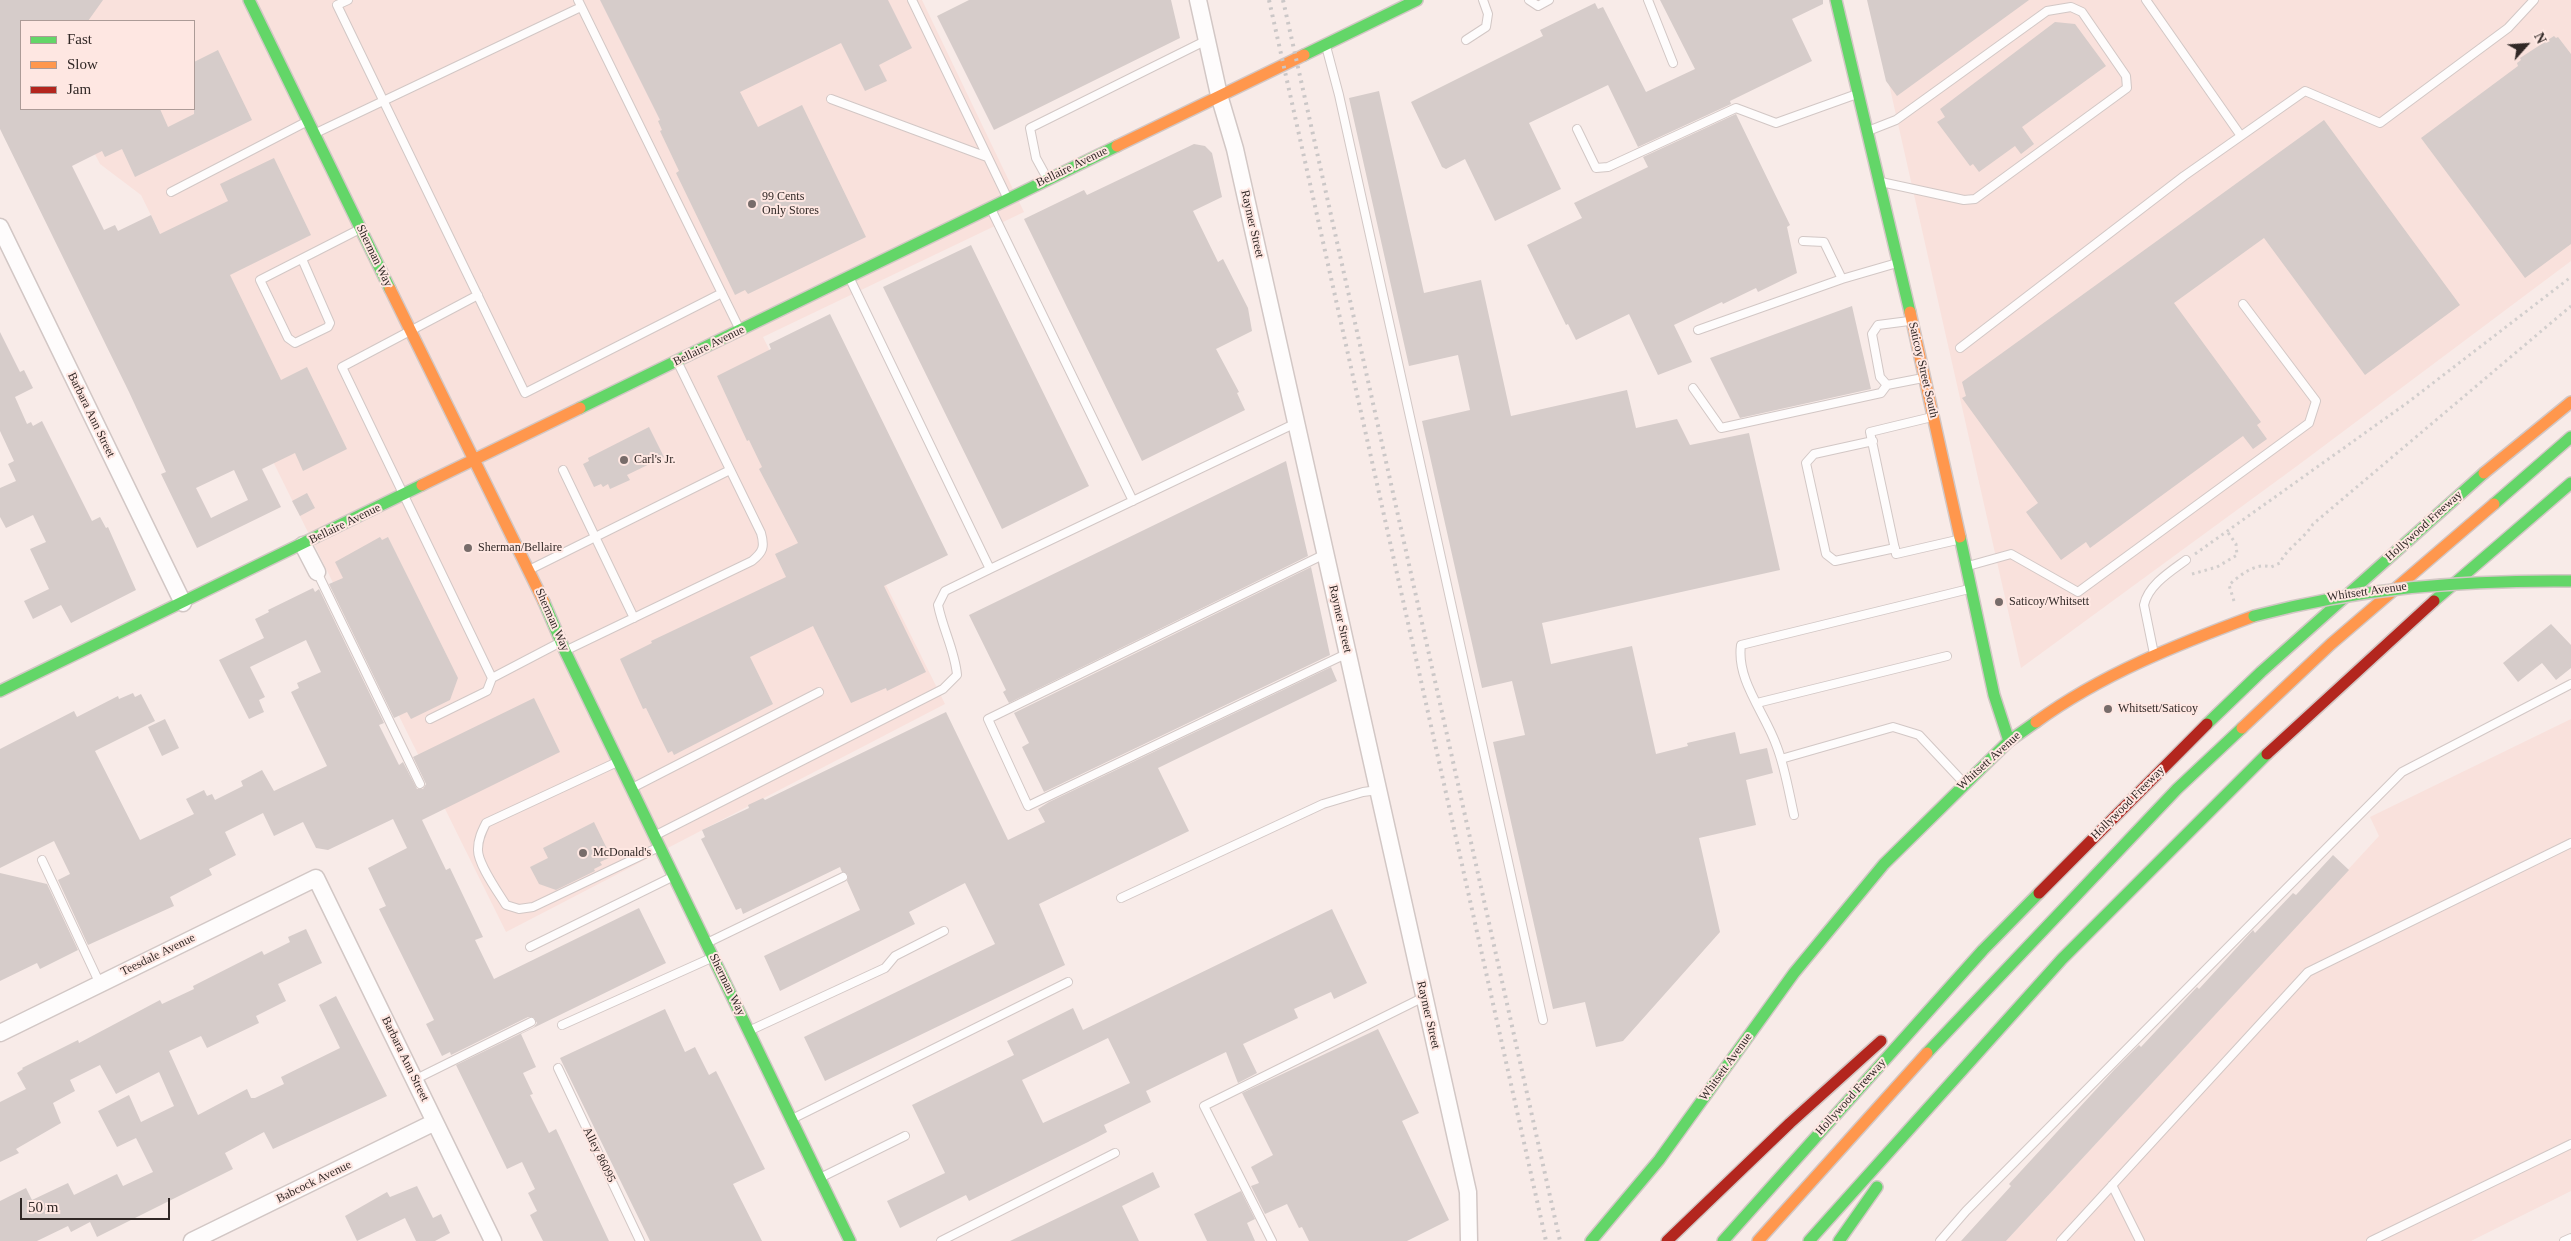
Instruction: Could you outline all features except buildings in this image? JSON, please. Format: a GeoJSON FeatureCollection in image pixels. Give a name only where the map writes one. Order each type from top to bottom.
{"type":"FeatureCollection","features":[{"type":"Feature","properties":{"kind":"main road","name":"Sherman Way"},"geometry":{"type":"LineString","coordinates":[[249,0],[474,461],[530,570],[563,646],[850,1241]]}},
{"type":"Feature","properties":{"kind":"main road","name":"Bellaire Avenue"},"geometry":{"type":"LineString","coordinates":[[0,691],[303,545],[1219,95],[1417,0]]}},
{"type":"Feature","properties":{"kind":"main road","name":"Saticoy Street South"},"geometry":{"type":"LineString","coordinates":[[1836,0],[1925,377],[1994,695],[2009,741]]}},
{"type":"Feature","properties":{"kind":"main road","name":"Hollywood Freeway"},"geometry":{"type":"LineString","coordinates":[[1723,1241],[1983,950],[2126,804],[2261,672],[2495,463],[2571,402]]}},
{"type":"Feature","properties":{"kind":"main road"},"geometry":{"type":"LineString","coordinates":[[1758,1241],[1947,1031],[2177,789],[2331,644],[2571,437]]}},
{"type":"Feature","properties":{"kind":"main road"},"geometry":{"type":"LineString","coordinates":[[1809,1241],[1949,1082],[2062,959],[2239,782],[2430,603],[2571,483]]}},
{"type":"Feature","properties":{"kind":"main road"},"geometry":{"type":"LineString","coordinates":[[2403,602],[2432,576]]}},
{"type":"Feature","properties":{"kind":"main road","name":"Whitsett Avenue"},"geometry":{"type":"LineString","coordinates":[[1591,1241],[1659,1160],[1800,966],[1884,864],[1964,783],[2009,741],[2045,715],[2088,689],[2182,642],[2293,605],[2368,590],[2456,581],[2571,581]]}},
{"type":"Feature","properties":{"kind":"main road"},"geometry":{"type":"LineString","coordinates":[[1667,1241],[1790,1123],[1983,950]]}},
{"type":"Feature","properties":{"kind":"main road"},"geometry":{"type":"LineString","coordinates":[[1839,1241],[1949,1082]]}},
{"type":"Feature","properties":{"kind":"street","name":"Raymer Street"},"geometry":{"type":"LineString","coordinates":[[1198,0],[1219,95],[1235,149],[1468,1192],[1469,1241]]}},
{"type":"Feature","properties":{"kind":"street","name":"Barbara Ann Street"},"geometry":{"type":"LineString","coordinates":[[0,227],[183,603]]}},
{"type":"Feature","properties":{"kind":"street"},"geometry":{"type":"LineString","coordinates":[[303,545],[317,572]]}},
{"type":"Feature","properties":{"kind":"street","name":"Barbara Ann Street"},"geometry":{"type":"LineString","coordinates":[[316,878],[493,1241]]}},
{"type":"Feature","properties":{"kind":"street","name":"Teesdale Avenue"},"geometry":{"type":"LineString","coordinates":[[0,1033],[316,878]]}},
{"type":"Feature","properties":{"kind":"street","name":"Babcock Avenue"},"geometry":{"type":"LineString","coordinates":[[192,1241],[435,1122]]}},
{"type":"Feature","properties":{"kind":"lane"},"geometry":{"type":"LineString","coordinates":[[348,0],[337,5],[525,393],[722,294]]}},
{"type":"Feature","properties":{"kind":"lane"},"geometry":{"type":"LineString","coordinates":[[912,0],[1008,199]]}},
{"type":"Feature","properties":{"kind":"lane"},"geometry":{"type":"LineString","coordinates":[[1466,40],[1486,27],[1488,14],[1483,0]]}},
{"type":"Feature","properties":{"kind":"lane"},"geometry":{"type":"LineString","coordinates":[[1529,0],[1538,6],[1549,0]]}},
{"type":"Feature","properties":{"kind":"lane"},"geometry":{"type":"LineString","coordinates":[[1648,0],[1673,63]]}},
{"type":"Feature","properties":{"kind":"lane"},"geometry":{"type":"LineString","coordinates":[[2146,0],[2241,136]]}},
{"type":"Feature","properties":{"kind":"lane"},"geometry":{"type":"LineString","coordinates":[[1960,348],[2184,176],[2305,91],[2380,123],[2508,28],[2534,0]]}},
{"type":"Feature","properties":{"kind":"lane"},"geometry":{"type":"LineString","coordinates":[[314,134],[580,3],[740,330]]}},
{"type":"Feature","properties":{"kind":"lane"},"geometry":{"type":"LineString","coordinates":[[1868,132],[1896,120],[2047,11],[2071,7],[2082,12],[2126,76],[2126,88],[1975,199],[1964,200],[1879,182]]}},
{"type":"Feature","properties":{"kind":"lane"},"geometry":{"type":"LineString","coordinates":[[1048,180],[1036,158],[1030,128],[1207,40]]}},
{"type":"Feature","properties":{"kind":"lane"},"geometry":{"type":"LineString","coordinates":[[1326,44],[1340,94],[1543,1020]]}},
{"type":"Feature","properties":{"kind":"lane"},"geometry":{"type":"LineString","coordinates":[[1577,129],[1596,168],[1608,167],[1736,108],[1776,122],[1859,93]]}},
{"type":"Feature","properties":{"kind":"lane"},"geometry":{"type":"LineString","coordinates":[[831,99],[987,157]]}},
{"type":"Feature","properties":{"kind":"lane"},"geometry":{"type":"LineString","coordinates":[[171,192],[308,120]]}},
{"type":"Feature","properties":{"kind":"lane"},"geometry":{"type":"LineString","coordinates":[[990,208],[1132,501]]}},
{"type":"Feature","properties":{"kind":"lane"},"geometry":{"type":"LineString","coordinates":[[302,259],[330,323],[328,327],[295,343],[288,338],[260,280],[360,228]]}},
{"type":"Feature","properties":{"kind":"lane"},"geometry":{"type":"LineString","coordinates":[[1803,241],[1824,242],[1842,279]]}},
{"type":"Feature","properties":{"kind":"lane"},"geometry":{"type":"LineString","coordinates":[[1698,330],[1842,279],[1899,263]]}},
{"type":"Feature","properties":{"kind":"lane"},"geometry":{"type":"LineString","coordinates":[[849,277],[990,569]]}},
{"type":"Feature","properties":{"kind":"lane"},"geometry":{"type":"LineString","coordinates":[[478,295],[342,367],[492,678]]}},
{"type":"Feature","properties":{"kind":"lane"},"geometry":{"type":"LineString","coordinates":[[1966,567],[2011,554],[2078,592],[2309,423],[2316,401],[2243,304]]}},
{"type":"Feature","properties":{"kind":"lane"},"geometry":{"type":"LineString","coordinates":[[1886,385],[1880,377],[1872,334],[1878,325],[1912,321]]}},
{"type":"Feature","properties":{"kind":"lane"},"geometry":{"type":"LineString","coordinates":[[430,719],[487,691],[492,678],[563,646],[634,618],[752,561],[762,553],[764,545],[761,533],[677,361]]}},
{"type":"Feature","properties":{"kind":"lane"},"geometry":{"type":"LineString","coordinates":[[1694,388],[1721,428],[1881,393],[1886,385],[1925,377]]}},
{"type":"Feature","properties":{"kind":"lane"},"geometry":{"type":"LineString","coordinates":[[1934,417],[1870,432],[1896,554],[1960,540]]}},
{"type":"Feature","properties":{"kind":"lane"},"geometry":{"type":"LineString","coordinates":[[655,835],[944,689],[957,676],[955,656],[944,631],[938,606],[945,592],[1296,423]]}},
{"type":"Feature","properties":{"kind":"lane"},"geometry":{"type":"LineString","coordinates":[[1873,441],[1814,454],[1806,463],[1826,554],[1835,561],[1895,548]]}},
{"type":"Feature","properties":{"kind":"lane"},"geometry":{"type":"LineString","coordinates":[[563,470],[634,618]]}},
{"type":"Feature","properties":{"kind":"lane"},"geometry":{"type":"LineString","coordinates":[[530,570],[730,470]]}},
{"type":"Feature","properties":{"kind":"lane"},"geometry":{"type":"LineString","coordinates":[[1326,554],[988,719],[1028,806],[1348,653]]}},
{"type":"Feature","properties":{"kind":"lane"},"geometry":{"type":"LineString","coordinates":[[2154,655],[2144,605],[2146,597],[2169,572],[2186,560]]}},
{"type":"Feature","properties":{"kind":"lane"},"geometry":{"type":"LineString","coordinates":[[317,572],[420,784]]}},
{"type":"Feature","properties":{"kind":"lane"},"geometry":{"type":"LineString","coordinates":[[1794,815],[1778,748],[1746,682],[1740,655],[1741,646],[1971,589]]}},
{"type":"Feature","properties":{"kind":"lane"},"geometry":{"type":"LineString","coordinates":[[1757,703],[1947,656]]}},
{"type":"Feature","properties":{"kind":"lane"},"geometry":{"type":"LineString","coordinates":[[1940,1241],[1973,1204],[2402,772],[2571,684]]}},
{"type":"Feature","properties":{"kind":"lane"},"geometry":{"type":"LineString","coordinates":[[632,788],[819,692]]}},
{"type":"Feature","properties":{"kind":"lane"},"geometry":{"type":"LineString","coordinates":[[1781,760],[1892,727],[1919,735],[1964,783]]}},
{"type":"Feature","properties":{"kind":"lane"},"geometry":{"type":"LineString","coordinates":[[619,761],[486,823],[479,838],[477,851],[491,881],[506,905],[519,909],[533,907],[660,847]]}},
{"type":"Feature","properties":{"kind":"lane"},"geometry":{"type":"LineString","coordinates":[[1121,898],[1323,804],[1363,792],[1378,790]]}},
{"type":"Feature","properties":{"kind":"lane"},"geometry":{"type":"LineString","coordinates":[[2061,1241],[2308,972],[2571,843]]}},
{"type":"Feature","properties":{"kind":"lane"},"geometry":{"type":"LineString","coordinates":[[42,860],[100,984]]}},
{"type":"Feature","properties":{"kind":"lane"},"geometry":{"type":"LineString","coordinates":[[530,947],[674,876]]}},
{"type":"Feature","properties":{"kind":"lane"},"geometry":{"type":"LineString","coordinates":[[707,943],[843,877]]}},
{"type":"Feature","properties":{"kind":"lane"},"geometry":{"type":"LineString","coordinates":[[749,1031],[885,968],[895,956],[944,931]]}},
{"type":"Feature","properties":{"kind":"lane"},"geometry":{"type":"LineString","coordinates":[[562,1025],[714,957]]}},
{"type":"Feature","properties":{"kind":"lane"},"geometry":{"type":"LineString","coordinates":[[792,1119],[1068,982]]}},
{"type":"Feature","properties":{"kind":"lane"},"geometry":{"type":"LineString","coordinates":[[1272,1241],[1204,1106],[1424,997]]}},
{"type":"Feature","properties":{"kind":"lane"},"geometry":{"type":"LineString","coordinates":[[414,1080],[532,1022]]}},
{"type":"Feature","properties":{"kind":"lane","name":"Alley 86095"},"geometry":{"type":"LineString","coordinates":[[558,1068],[640,1241]]}},
{"type":"Feature","properties":{"kind":"lane"},"geometry":{"type":"LineString","coordinates":[[820,1178],[905,1136]]}},
{"type":"Feature","properties":{"kind":"lane"},"geometry":{"type":"LineString","coordinates":[[2371,1241],[2571,1144]]}},
{"type":"Feature","properties":{"kind":"lane"},"geometry":{"type":"LineString","coordinates":[[941,1241],[1115,1153]]}},
{"type":"Feature","properties":{"kind":"lane"},"geometry":{"type":"LineString","coordinates":[[2112,1185],[2140,1241]]}},
{"type":"Feature","properties":{"kind":"lane"},"geometry":{"type":"LineString","coordinates":[[2564,1241],[2571,1238]]}},
{"type":"Feature","properties":{"kind":"path"},"geometry":{"type":"LineString","coordinates":[[2186,560],[2406,403],[2571,277]]}},
{"type":"Feature","properties":{"kind":"path"},"geometry":{"type":"LineString","coordinates":[[2241,622],[2229,585],[2242,574],[2264,565],[2271,567],[2280,563],[2282,556],[2306,537],[2313,524],[2405,444],[2571,306]]}},
{"type":"Feature","properties":{"kind":"path"},"geometry":{"type":"LineString","coordinates":[[2217,568],[2237,554],[2236,544],[2227,531]]}},
{"type":"Feature","properties":{"kind":"shaded area"},"geometry":{"type":"Polygon","coordinates":[[[46,0],[922,0],[1024,212],[763,337],[945,704],[506,932],[141,195],[100,164],[73,110],[195,110],[195,20],[28,20],[23,11],[46,0]]]}},
{"type":"Feature","properties":{"kind":"shaded area"},"geometry":{"type":"Polygon","coordinates":[[[1870,0],[2571,0],[2571,261],[2297,466],[2021,668],[1870,0]]]}},
{"type":"Feature","properties":{"kind":"shaded area"},"geometry":{"type":"Polygon","coordinates":[[[2571,719],[2571,1191],[2471,1241],[2006,1241],[2379,836],[2370,817],[2571,719]]]}},
{"type":"Feature","properties":{"kind":"railway"},"geometry":{"type":"LineString","coordinates":[[1269,0],[1546,1241]]}},
{"type":"Feature","properties":{"kind":"railway"},"geometry":{"type":"LineString","coordinates":[[1283,0],[1560,1241]]}},
{"type":"Feature","properties":{"kind":"traffic: fast"},"geometry":{"type":"LineString","coordinates":[[249,0],[390,289]]}},
{"type":"Feature","properties":{"kind":"traffic: fast"},"geometry":{"type":"LineString","coordinates":[[1304,55],[1417,0]]}},
{"type":"Feature","properties":{"kind":"traffic: fast"},"geometry":{"type":"LineString","coordinates":[[1836,0],[1910,312]]}},
{"type":"Feature","properties":{"kind":"traffic: fast"},"geometry":{"type":"LineString","coordinates":[[580,408],[1117,146]]}},
{"type":"Feature","properties":{"kind":"traffic: fast"},"geometry":{"type":"LineString","coordinates":[[2494,504],[2571,437]]}},
{"type":"Feature","properties":{"kind":"traffic: fast"},"geometry":{"type":"LineString","coordinates":[[2207,724],[2261,672],[2484,473]]}},
{"type":"Feature","properties":{"kind":"traffic: fast"},"geometry":{"type":"LineString","coordinates":[[2434,601],[2571,483]]}},
{"type":"Feature","properties":{"kind":"traffic: fast"},"geometry":{"type":"LineString","coordinates":[[0,691],[422,485]]}},
{"type":"Feature","properties":{"kind":"traffic: fast"},"geometry":{"type":"LineString","coordinates":[[1960,537],[1994,695],[2009,741]]}},
{"type":"Feature","properties":{"kind":"traffic: fast"},"geometry":{"type":"LineString","coordinates":[[2254,616],[2293,606],[2372,592],[2451,584],[2571,581]]}},
{"type":"Feature","properties":{"kind":"traffic: fast"},"geometry":{"type":"LineString","coordinates":[[544,602],[565,651],[850,1241]]}},
{"type":"Feature","properties":{"kind":"traffic: fast"},"geometry":{"type":"LineString","coordinates":[[1591,1241],[1659,1160],[1794,973],[1884,864],[2009,741],[2036,722]]}},
{"type":"Feature","properties":{"kind":"traffic: fast"},"geometry":{"type":"LineString","coordinates":[[1927,1053],[2177,789],[2242,728]]}},
{"type":"Feature","properties":{"kind":"traffic: fast"},"geometry":{"type":"LineString","coordinates":[[1809,1241],[2062,959],[2267,754]]}},
{"type":"Feature","properties":{"kind":"traffic: fast"},"geometry":{"type":"LineString","coordinates":[[1723,1241],[1983,950],[2039,893]]}},
{"type":"Feature","properties":{"kind":"traffic: fast"},"geometry":{"type":"LineString","coordinates":[[1839,1241],[1877,1187]]}},
{"type":"Feature","properties":{"kind":"traffic: slow"},"geometry":{"type":"LineString","coordinates":[[1117,146],[1304,55]]}},
{"type":"Feature","properties":{"kind":"traffic: slow"},"geometry":{"type":"LineString","coordinates":[[390,289],[544,602]]}},
{"type":"Feature","properties":{"kind":"traffic: slow"},"geometry":{"type":"LineString","coordinates":[[1910,312],[1960,537]]}},
{"type":"Feature","properties":{"kind":"traffic: slow"},"geometry":{"type":"LineString","coordinates":[[2484,473],[2571,402]]}},
{"type":"Feature","properties":{"kind":"traffic: slow"},"geometry":{"type":"LineString","coordinates":[[422,485],[580,408]]}},
{"type":"Feature","properties":{"kind":"traffic: slow"},"geometry":{"type":"LineString","coordinates":[[2242,728],[2331,644],[2494,504]]}},
{"type":"Feature","properties":{"kind":"traffic: slow"},"geometry":{"type":"LineString","coordinates":[[2036,722],[2087,689],[2114,675],[2169,649],[2254,616]]}},
{"type":"Feature","properties":{"kind":"traffic: slow"},"geometry":{"type":"LineString","coordinates":[[1758,1241],[1927,1053]]}},
{"type":"Feature","properties":{"kind":"traffic: jam"},"geometry":{"type":"LineString","coordinates":[[2267,754],[2434,601]]}},
{"type":"Feature","properties":{"kind":"traffic: jam"},"geometry":{"type":"LineString","coordinates":[[2039,893],[2207,724]]}},
{"type":"Feature","properties":{"kind":"traffic: jam"},"geometry":{"type":"LineString","coordinates":[[1667,1241],[1790,1123],[1881,1041]]}},
{"type":"Feature","properties":{"kind":"place","name":"99 Cents Only Stores"},"geometry":{"type":"Point","coordinates":[752,204]}},
{"type":"Feature","properties":{"kind":"place","name":"Carl's Jr."},"geometry":{"type":"Point","coordinates":[624,460]}},
{"type":"Feature","properties":{"kind":"place","name":"Sherman/Bellaire"},"geometry":{"type":"Point","coordinates":[468,548]}},
{"type":"Feature","properties":{"kind":"place","name":"Saticoy/Whitsett"},"geometry":{"type":"Point","coordinates":[1999,602]}},
{"type":"Feature","properties":{"kind":"place","name":"Whitsett/Saticoy"},"geometry":{"type":"Point","coordinates":[2108,709]}},
{"type":"Feature","properties":{"kind":"place","name":"McDonald's"},"geometry":{"type":"Point","coordinates":[583,853]}}]}
